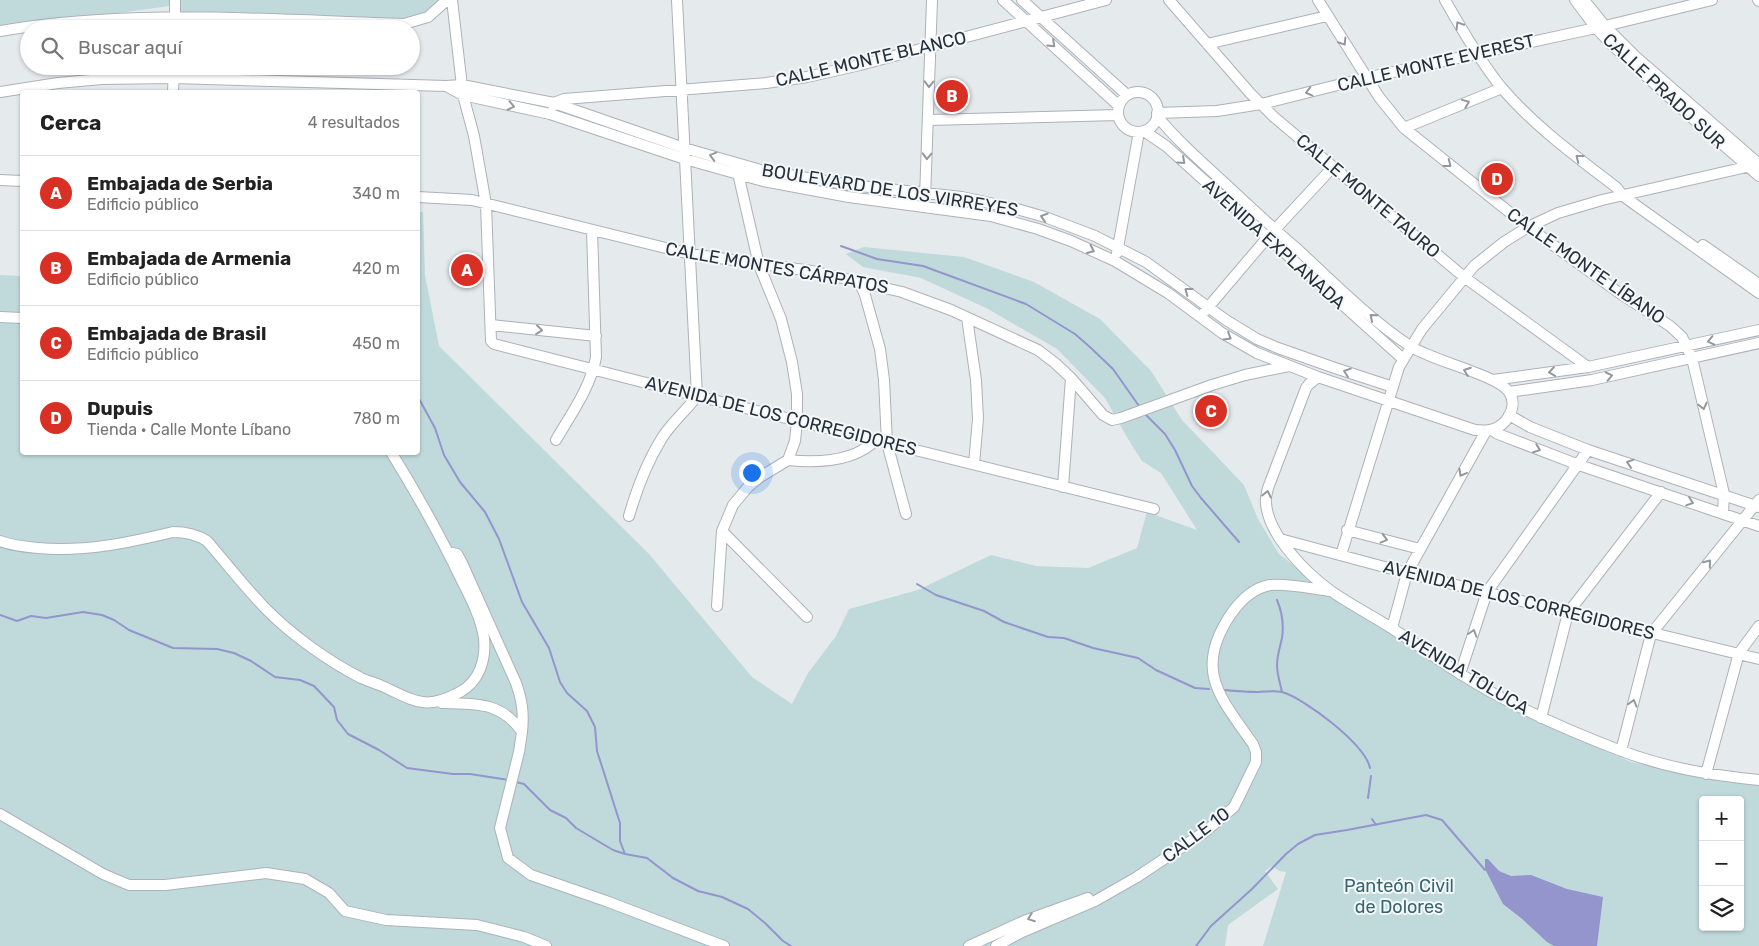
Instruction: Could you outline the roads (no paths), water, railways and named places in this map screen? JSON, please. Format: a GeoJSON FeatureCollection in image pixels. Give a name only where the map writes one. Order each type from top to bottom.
{"type":"FeatureCollection","features":[{"type":"Feature","properties":{"kind":"street"},"geometry":{"type":"LineString","coordinates":[[175,0],[175,17]]}},
{"type":"Feature","properties":{"kind":"street"},"geometry":{"type":"LineString","coordinates":[[418,20],[428,17],[447,0]]}},
{"type":"Feature","properties":{"kind":"street"},"geometry":{"type":"LineString","coordinates":[[452,0],[463,90],[474,136],[486,204],[491,325],[596,336]]}},
{"type":"Feature","properties":{"kind":"street"},"geometry":{"type":"LineString","coordinates":[[628,516],[636,491],[651,457],[679,415],[697,396],[680,90],[677,0]]}},
{"type":"Feature","properties":{"kind":"street"},"geometry":{"type":"LineString","coordinates":[[925,206],[932,0]]}},
{"type":"Feature","properties":{"kind":"street"},"geometry":{"type":"LineString","coordinates":[[1003,0],[1118,110],[1123,126],[1128,129],[1141,131],[1153,124],[1157,115],[1155,102],[1145,94],[1133,92],[1122,99],[1118,110]]}},
{"type":"Feature","properties":{"kind":"street"},"geometry":{"type":"LineString","coordinates":[[1022,0],[1128,95]]}},
{"type":"Feature","properties":{"kind":"street","name":"CALLE MONTE BLANCO"},"geometry":{"type":"LineString","coordinates":[[554,103],[564,99],[766,83],[808,77],[1106,0]]}},
{"type":"Feature","properties":{"kind":"street","name":"CALLE MONTE TAURO"},"geometry":{"type":"LineString","coordinates":[[1169,0],[1260,104],[1464,278],[1588,367]]}},
{"type":"Feature","properties":{"kind":"street","name":"CALLE MONTE LÍBANO"},"geometry":{"type":"LineString","coordinates":[[1318,0],[1366,78],[1404,128],[1528,227],[1618,292],[1670,326],[1682,337],[1688,346],[1692,358],[1724,494],[1723,513]]}},
{"type":"Feature","properties":{"kind":"street"},"geometry":{"type":"LineString","coordinates":[[1445,0],[1477,53],[1502,88],[1536,122],[1623,192],[1759,293]]}},
{"type":"Feature","properties":{"kind":"street","name":"CALLE PRADO SUR"},"geometry":{"type":"LineString","coordinates":[[1575,0],[1600,27],[1635,56],[1667,90],[1747,167],[1759,176]]}},
{"type":"Feature","properties":{"kind":"street","name":"CALLE PRADO SUR"},"geometry":{"type":"LineString","coordinates":[[1584,0],[1600,27]]}},
{"type":"Feature","properties":{"kind":"street","name":"CALLE MONTE EVEREST"},"geometry":{"type":"LineString","coordinates":[[1157,115],[1217,111],[1260,104],[1366,78],[1600,27],[1712,0]]}},
{"type":"Feature","properties":{"kind":"street"},"geometry":{"type":"LineString","coordinates":[[1207,44],[1327,16]]}},
{"type":"Feature","properties":{"kind":"street"},"geometry":{"type":"LineString","coordinates":[[98,20],[175,17],[273,20]]}},
{"type":"Feature","properties":{"kind":"street"},"geometry":{"type":"LineString","coordinates":[[0,31],[20,28]]}},
{"type":"Feature","properties":{"kind":"street"},"geometry":{"type":"LineString","coordinates":[[173,75],[174,90]]}},
{"type":"Feature","properties":{"kind":"street","name":"BOULEVARD DE LOS VIRREYES"},"geometry":{"type":"LineString","coordinates":[[0,92],[58,83],[102,79],[173,78],[446,86],[550,114],[685,160],[763,181],[849,197],[991,216],[1071,240],[1115,261],[1168,293],[1200,318],[1241,345],[1318,377],[1475,430],[1489,430]]}},
{"type":"Feature","properties":{"kind":"street"},"geometry":{"type":"LineString","coordinates":[[1404,128],[1502,88]]}},
{"type":"Feature","properties":{"kind":"street","name":"BOULEVARD DE LOS VIRREYES"},"geometry":{"type":"LineString","coordinates":[[463,90],[554,103],[684,148],[764,171],[850,185],[962,197],[1017,209],[1068,224],[1119,247],[1146,262],[1246,332],[1278,348],[1393,387]]}},
{"type":"Feature","properties":{"kind":"street"},"geometry":{"type":"LineString","coordinates":[[550,114],[554,103]]}},
{"type":"Feature","properties":{"kind":"street"},"geometry":{"type":"LineString","coordinates":[[928,120],[1118,110]]}},
{"type":"Feature","properties":{"kind":"street","name":"CALLE PRADO SUR"},"geometry":{"type":"LineString","coordinates":[[1694,114],[1759,164]]}},
{"type":"Feature","properties":{"kind":"street","name":"AVENIDA EXPLANADA"},"geometry":{"type":"LineString","coordinates":[[1157,115],[1173,136],[1275,230],[1361,307],[1411,347],[1429,356],[1493,380]]}},
{"type":"Feature","properties":{"kind":"street"},"geometry":{"type":"LineString","coordinates":[[1115,261],[1141,131]]}},
{"type":"Feature","properties":{"kind":"street","name":"AVENIDA EXPLANADA"},"geometry":{"type":"LineString","coordinates":[[1141,131],[1166,146],[1403,359]]}},
{"type":"Feature","properties":{"kind":"street"},"geometry":{"type":"LineString","coordinates":[[736,163],[759,265],[780,319],[792,362],[798,394],[798,421],[795,441],[788,460]]}},
{"type":"Feature","properties":{"kind":"street"},"geometry":{"type":"LineString","coordinates":[[1341,555],[1347,530],[1395,377],[1403,359],[1428,321],[1464,278],[1488,254],[1528,227],[1558,213],[1623,192],[1759,164]]}},
{"type":"Feature","properties":{"kind":"street"},"geometry":{"type":"LineString","coordinates":[[1200,318],[1267,238],[1333,167]]}},
{"type":"Feature","properties":{"kind":"street"},"geometry":{"type":"LineString","coordinates":[[0,180],[20,181]]}},
{"type":"Feature","properties":{"kind":"street"},"geometry":{"type":"LineString","coordinates":[[1623,192],[1759,284]]}},
{"type":"Feature","properties":{"kind":"street","name":"CALLE MONTES CÁRPATOS"},"geometry":{"type":"LineString","coordinates":[[420,197],[472,200],[690,254],[812,271],[911,295],[951,310],[1038,350],[1056,363],[1103,414],[1112,420],[1236,378],[1290,366]]}},
{"type":"Feature","properties":{"kind":"street"},"geometry":{"type":"LineString","coordinates":[[556,440],[594,369],[596,336],[592,230]]}},
{"type":"Feature","properties":{"kind":"street"},"geometry":{"type":"LineString","coordinates":[[859,281],[868,304],[880,349],[884,380],[887,443],[906,514]]}},
{"type":"Feature","properties":{"kind":"street"},"geometry":{"type":"LineString","coordinates":[[0,317],[20,318]]}},
{"type":"Feature","properties":{"kind":"street"},"geometry":{"type":"LineString","coordinates":[[967,318],[976,380],[977,409],[974,464]]}},
{"type":"Feature","properties":{"kind":"street","name":"AVENIDA DE LOS CORREGIDORES"},"geometry":{"type":"LineString","coordinates":[[491,325],[492,341],[499,345],[1154,509]]}},
{"type":"Feature","properties":{"kind":"street"},"geometry":{"type":"LineString","coordinates":[[1493,380],[1588,367],[1759,330]]}},
{"type":"Feature","properties":{"kind":"street"},"geometry":{"type":"LineString","coordinates":[[1509,392],[1592,380],[1759,343]]}},
{"type":"Feature","properties":{"kind":"street","name":"AVENIDA TOLUCA"},"geometry":{"type":"LineString","coordinates":[[1318,377],[1306,388],[1265,501],[1267,514],[1280,539],[1303,567],[1331,591],[1392,628],[1460,674],[1541,718],[1621,750],[1678,768],[1706,774],[1759,780]]}},
{"type":"Feature","properties":{"kind":"street"},"geometry":{"type":"LineString","coordinates":[[1064,487],[1071,378]]}},
{"type":"Feature","properties":{"kind":"street"},"geometry":{"type":"LineString","coordinates":[[1392,628],[1407,573],[1420,549],[1489,430],[1502,423],[1509,416],[1513,408],[1513,399],[1509,392],[1503,385],[1493,380]]}},
{"type":"Feature","properties":{"kind":"street"},"geometry":{"type":"LineString","coordinates":[[1509,416],[1530,427],[1588,450],[1758,505],[1743,520],[1651,634],[1621,750]]}},
{"type":"Feature","properties":{"kind":"street"},"geometry":{"type":"LineString","coordinates":[[1489,430],[1579,465],[1759,526]]}},
{"type":"Feature","properties":{"kind":"street"},"geometry":{"type":"LineString","coordinates":[[717,606],[722,531],[733,505],[748,487],[768,471],[788,460],[806,462],[826,461],[856,454],[869,448],[876,440]]}},
{"type":"Feature","properties":{"kind":"street"},"geometry":{"type":"LineString","coordinates":[[1460,674],[1487,592],[1588,450]]}},
{"type":"Feature","properties":{"kind":"street"},"geometry":{"type":"LineString","coordinates":[[393,455],[448,552],[480,621],[484,636],[485,651],[478,675],[464,690],[437,703]]}},
{"type":"Feature","properties":{"kind":"street"},"geometry":{"type":"LineString","coordinates":[[1541,718],[1568,613],[1661,492]]}},
{"type":"Feature","properties":{"kind":"street"},"geometry":{"type":"LineString","coordinates":[[1347,530],[1420,549]]}},
{"type":"Feature","properties":{"kind":"street"},"geometry":{"type":"LineString","coordinates":[[722,531],[807,617]]}},
{"type":"Feature","properties":{"kind":"street"},"geometry":{"type":"LineString","coordinates":[[0,541],[13,546],[60,550],[98,548],[173,532],[198,535],[207,541],[265,608],[298,637],[362,678],[423,703],[485,706],[499,709],[516,722],[522,732]]}},
{"type":"Feature","properties":{"kind":"street","name":"AVENIDA DE LOS CORREGIDORES"},"geometry":{"type":"LineString","coordinates":[[1280,539],[1407,573],[1759,659]]}},
{"type":"Feature","properties":{"kind":"street"},"geometry":{"type":"LineString","coordinates":[[448,552],[457,554],[462,563],[522,699],[524,713],[518,757],[500,828],[508,858],[531,875],[724,946]]}},
{"type":"Feature","properties":{"kind":"street","name":"CALLE 10"},"geometry":{"type":"LineString","coordinates":[[996,946],[1020,933],[1096,901],[1137,877],[1206,831],[1234,807],[1252,774],[1256,762],[1256,752],[1253,744],[1220,698],[1214,682],[1212,667],[1213,650],[1219,632],[1238,605],[1258,589],[1270,586],[1331,591]]}},
{"type":"Feature","properties":{"kind":"street"},"geometry":{"type":"LineString","coordinates":[[1706,774],[1739,653],[1759,626]]}},
{"type":"Feature","properties":{"kind":"street"},"geometry":{"type":"LineString","coordinates":[[0,814],[103,874],[129,885],[165,885],[266,873],[305,879],[329,893],[345,911],[386,920],[477,926],[524,937],[546,946]]}},
{"type":"Feature","properties":{"kind":"street","name":"CALLE 10"},"geometry":{"type":"LineString","coordinates":[[969,946],[1024,921],[1070,904],[1111,892]]}},
{"type":"Feature","properties":{"kind":"water"},"geometry":{"type":"Polygon","coordinates":[[[1485,859],[1488,859],[1499,871],[1511,876],[1531,875],[1567,889],[1603,897],[1597,946],[1554,946],[1547,942],[1503,904],[1485,869],[1485,859]]]}},
{"type":"Feature","properties":{"kind":"waterway"},"geometry":{"type":"LineString","coordinates":[[841,246],[877,259],[923,266],[1026,304],[1075,334],[1091,348],[1113,369],[1139,406]]}},
{"type":"Feature","properties":{"kind":"waterway"},"geometry":{"type":"LineString","coordinates":[[420,401],[435,428],[444,455],[460,482],[485,512],[499,539],[522,602],[549,648],[560,682],[567,693],[587,711],[595,727],[597,751],[620,823],[620,841],[625,854]]}},
{"type":"Feature","properties":{"kind":"waterway"},"geometry":{"type":"LineString","coordinates":[[1145,414],[1165,434],[1175,450],[1192,486],[1239,542]]}},
{"type":"Feature","properties":{"kind":"waterway"},"geometry":{"type":"LineString","coordinates":[[917,584],[936,595],[984,611],[1004,622],[1048,637],[1064,638],[1093,648],[1138,658],[1156,670],[1195,688],[1209,689]]}},
{"type":"Feature","properties":{"kind":"waterway"},"geometry":{"type":"LineString","coordinates":[[1277,600],[1283,623],[1277,665],[1282,692]]}},
{"type":"Feature","properties":{"kind":"waterway"},"geometry":{"type":"LineString","coordinates":[[0,615],[17,621],[31,616],[46,618],[83,612],[102,615],[129,630],[173,648],[217,649],[234,653],[251,661],[275,677],[300,680],[314,686],[334,707],[337,720],[348,734],[379,750],[407,768],[509,780]]}},
{"type":"Feature","properties":{"kind":"waterway"},"geometry":{"type":"LineString","coordinates":[[1224,690],[1276,691],[1292,696],[1318,712],[1346,735],[1366,758],[1370,768]]}},
{"type":"Feature","properties":{"kind":"waterway"},"geometry":{"type":"LineString","coordinates":[[1368,798],[1371,776]]}},
{"type":"Feature","properties":{"kind":"waterway"},"geometry":{"type":"LineString","coordinates":[[516,782],[524,784],[550,810],[566,818],[576,828],[613,850],[647,858],[673,878],[698,891],[722,897],[748,909],[791,946]]}},
{"type":"Feature","properties":{"kind":"waterway"},"geometry":{"type":"LineString","coordinates":[[1196,946],[1211,926],[1252,889],[1286,854],[1298,844],[1315,835],[1426,815],[1442,820],[1485,870]]}},
{"type":"Feature","properties":{"kind":"waterway"},"geometry":{"type":"LineString","coordinates":[[1372,819],[1376,825]]}},
{"type":"Feature","properties":{"kind":"place","name":"Embajada de Armenia"},"geometry":{"type":"Point","coordinates":[952,96]}},
{"type":"Feature","properties":{"kind":"place","name":"Dupuis"},"geometry":{"type":"Point","coordinates":[1497,179]}},
{"type":"Feature","properties":{"kind":"place","name":"Embajada de Serbia"},"geometry":{"type":"Point","coordinates":[467,270]}},
{"type":"Feature","properties":{"kind":"place","name":"Embajada de Brasil"},"geometry":{"type":"Point","coordinates":[1211,411]}},
{"type":"Feature","properties":{"kind":"park label","name":"Panteón Civil de Dolores"},"geometry":{"type":"Point","coordinates":[1399,896]}}]}
